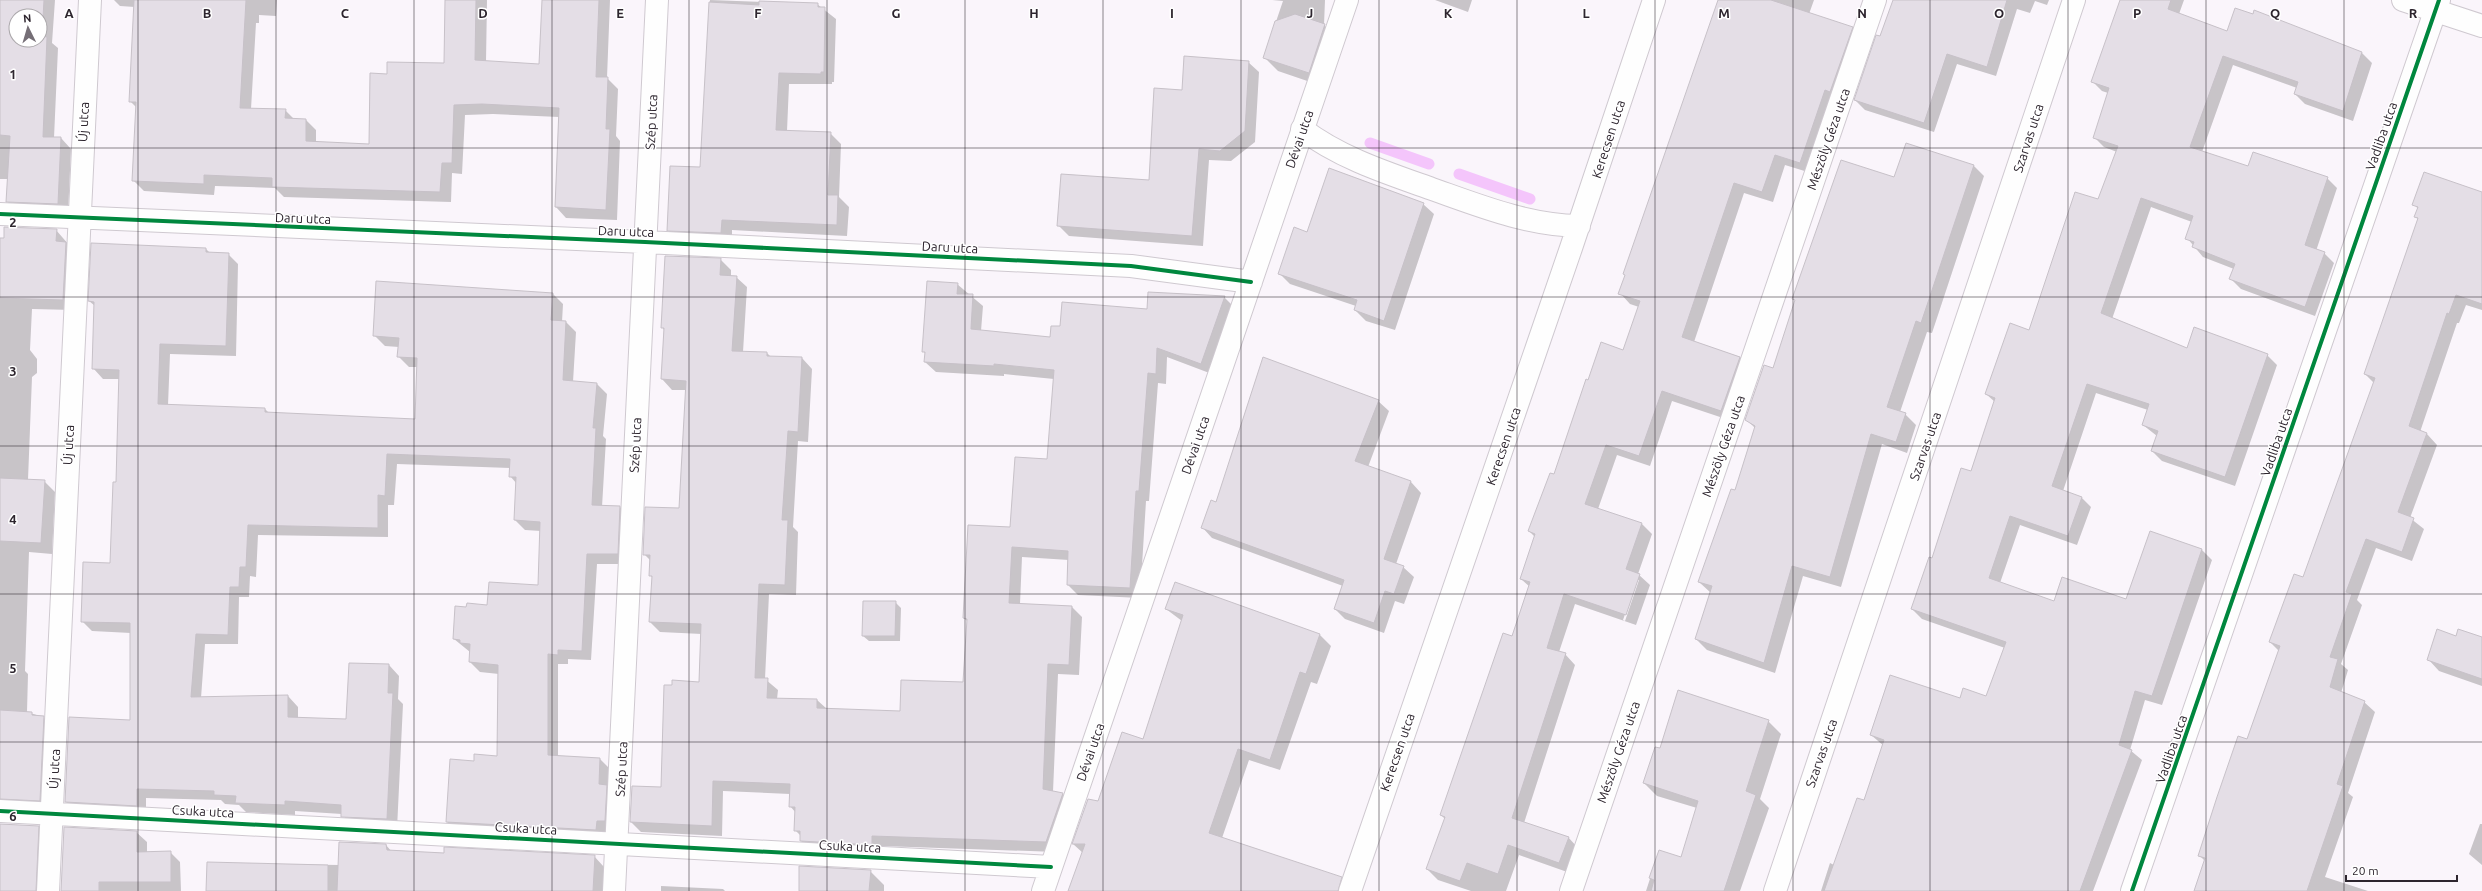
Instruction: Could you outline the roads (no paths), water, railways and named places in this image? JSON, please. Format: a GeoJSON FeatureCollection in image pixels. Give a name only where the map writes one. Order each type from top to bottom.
{"type":"FeatureCollection","features":[{"type":"Feature","properties":{"kind":"street","name":"Új utca"},"geometry":{"type":"LineString","coordinates":[[48,891],[78,218],[90,0]]}},
{"type":"Feature","properties":{"kind":"street","name":"Szép utca"},"geometry":{"type":"LineString","coordinates":[[614,891],[657,0]]}},
{"type":"Feature","properties":{"kind":"street","name":"Dévai utca"},"geometry":{"type":"LineString","coordinates":[[1044,891],[1347,0]]}},
{"type":"Feature","properties":{"kind":"street","name":"Kerecsen utca"},"geometry":{"type":"LineString","coordinates":[[1350,891],[1579,226],[1654,0]]}},
{"type":"Feature","properties":{"kind":"street","name":"Mészöly Géza utca"},"geometry":{"type":"LineString","coordinates":[[1571,891],[1875,0]]}},
{"type":"Feature","properties":{"kind":"street","name":"Szarvas utca"},"geometry":{"type":"LineString","coordinates":[[1775,891],[2074,0]]}},
{"type":"Feature","properties":{"kind":"street"},"geometry":{"type":"LineString","coordinates":[[2403,0],[2437,6],[2482,26]]}},
{"type":"Feature","properties":{"kind":"street","name":"Vadliba utca"},"geometry":{"type":"LineString","coordinates":[[2132,891],[2437,6]]}},
{"type":"Feature","properties":{"kind":"street"},"geometry":{"type":"LineString","coordinates":[[1302,129],[1330,148],[1352,158],[1473,204],[1545,224],[1579,226]]}},
{"type":"Feature","properties":{"kind":"street","name":"Daru utca"},"geometry":{"type":"LineString","coordinates":[[0,214],[645,242],[1131,266],[1251,282]]}},
{"type":"Feature","properties":{"kind":"street","name":"Csuka utca"},"geometry":{"type":"LineString","coordinates":[[0,811],[1051,867]]}},
{"type":"Feature","properties":{"kind":"waterway"},"geometry":{"type":"LineString","coordinates":[[1370,143],[1429,164]]}},
{"type":"Feature","properties":{"kind":"waterway"},"geometry":{"type":"LineString","coordinates":[[1459,174],[1530,199]]}}]}
